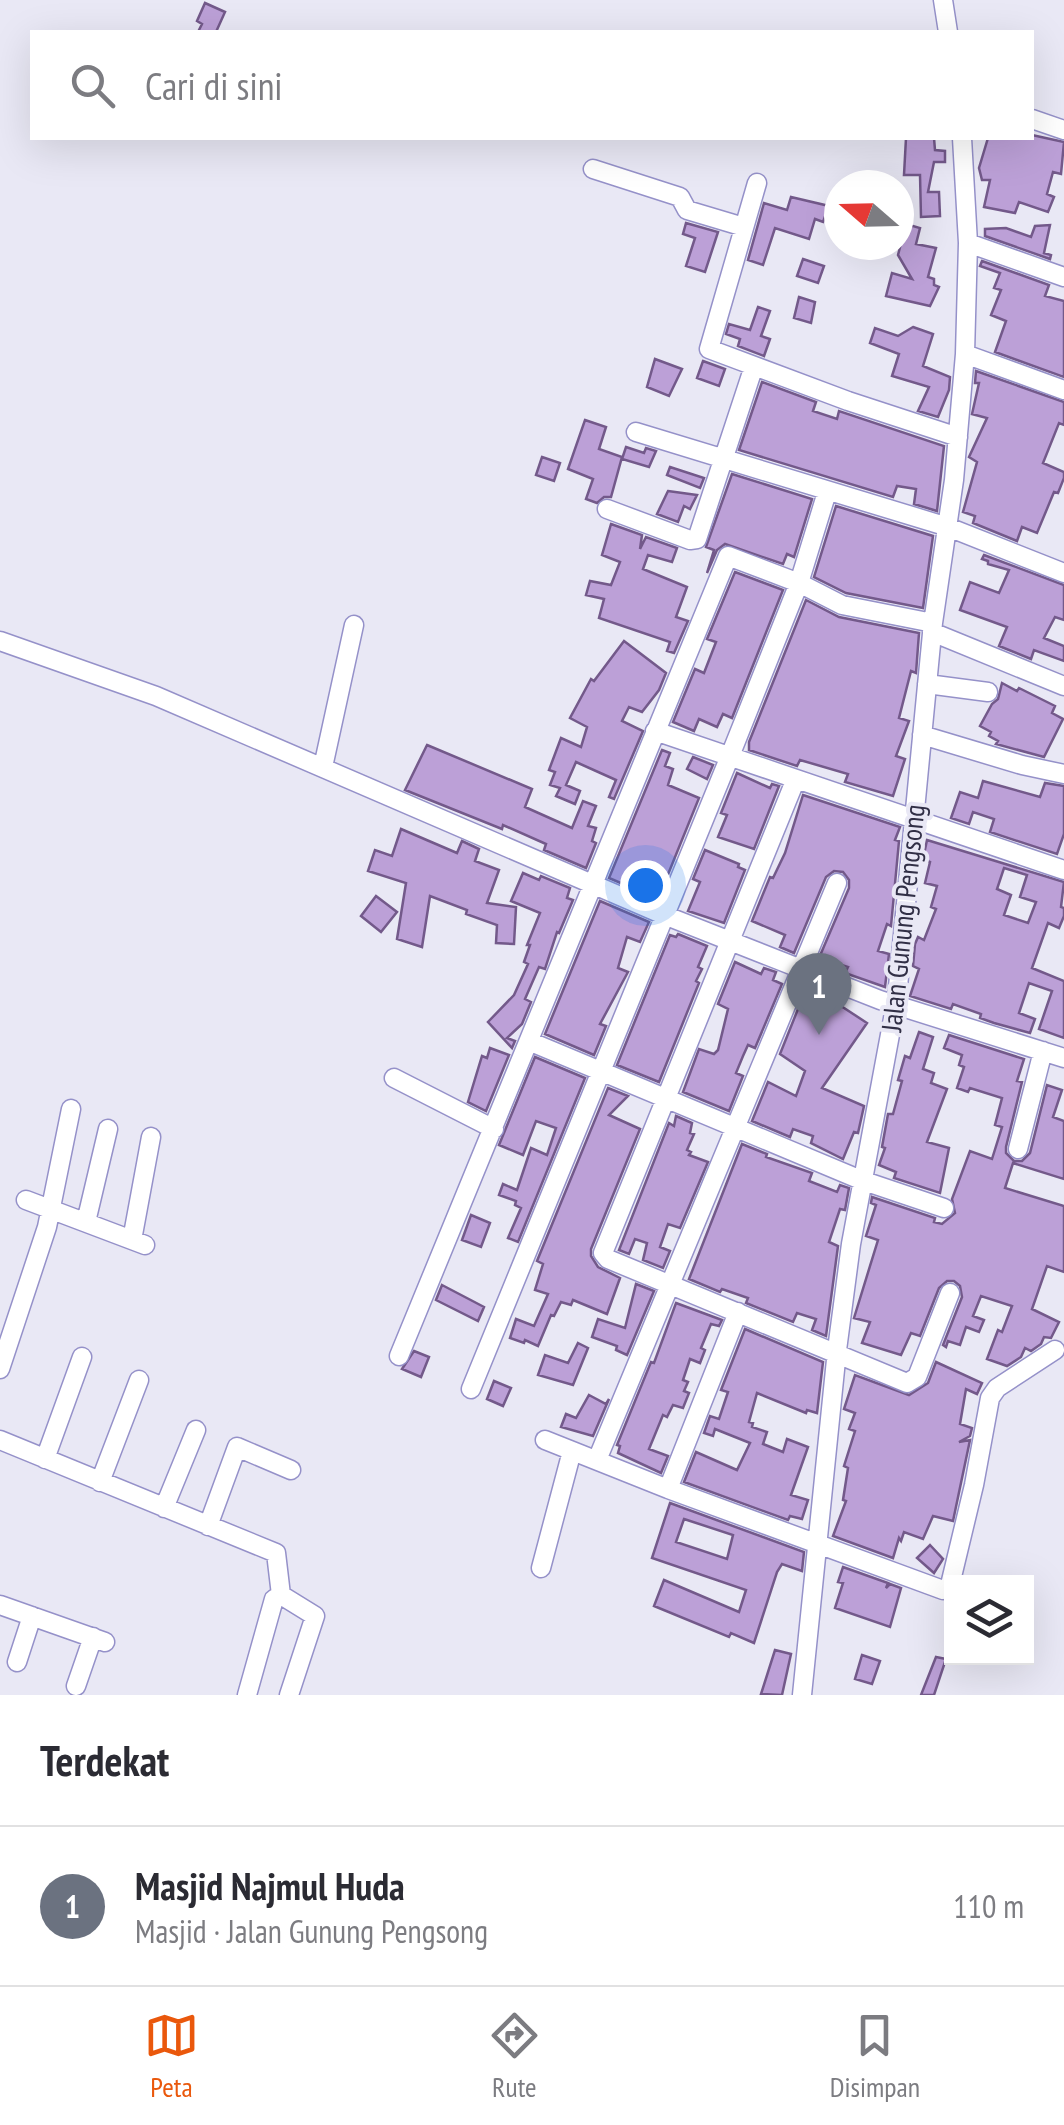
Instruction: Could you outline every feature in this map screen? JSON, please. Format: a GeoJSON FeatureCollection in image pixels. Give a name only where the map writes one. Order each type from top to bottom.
{"type":"FeatureCollection","features":[{"type":"Feature","properties":{"kind":"street"},"geometry":{"type":"LineString","coordinates":[[943,0],[948,30]]}},
{"type":"Feature","properties":{"kind":"street"},"geometry":{"type":"LineString","coordinates":[[1034,120],[1064,130]]}},
{"type":"Feature","properties":{"kind":"street","name":"Jalan Gunung Pengsong"},"geometry":{"type":"LineString","coordinates":[[802,1695],[836,1355],[862,1180],[896,1006],[932,627],[958,437],[968,243],[962,140]]}},
{"type":"Feature","properties":{"kind":"street"},"geometry":{"type":"LineString","coordinates":[[593,169],[680,196],[687,210],[744,228]]}},
{"type":"Feature","properties":{"kind":"street"},"geometry":{"type":"LineString","coordinates":[[757,183],[708,348],[848,402],[958,437]]}},
{"type":"Feature","properties":{"kind":"street"},"geometry":{"type":"LineString","coordinates":[[968,243],[1064,278]]}},
{"type":"Feature","properties":{"kind":"street"},"geometry":{"type":"LineString","coordinates":[[965,354],[1064,390]]}},
{"type":"Feature","properties":{"kind":"street"},"geometry":{"type":"LineString","coordinates":[[607,509],[694,541],[754,366]]}},
{"type":"Feature","properties":{"kind":"street"},"geometry":{"type":"LineString","coordinates":[[636,432],[948,527],[1064,573]]}},
{"type":"Feature","properties":{"kind":"street"},"geometry":{"type":"LineString","coordinates":[[471,1390],[799,583],[827,492]]}},
{"type":"Feature","properties":{"kind":"street"},"geometry":{"type":"LineString","coordinates":[[400,1356],[728,556],[799,583],[842,606],[932,627],[1064,686]]}},
{"type":"Feature","properties":{"kind":"street"},"geometry":{"type":"LineString","coordinates":[[323,768],[354,626]]}},
{"type":"Feature","properties":{"kind":"street"},"geometry":{"type":"LineString","coordinates":[[0,641],[156,696],[732,942],[896,1006],[1064,1058]]}},
{"type":"Feature","properties":{"kind":"street"},"geometry":{"type":"LineString","coordinates":[[927,684],[988,692]]}},
{"type":"Feature","properties":{"kind":"street"},"geometry":{"type":"LineString","coordinates":[[655,730],[1064,870]]}},
{"type":"Feature","properties":{"kind":"street"},"geometry":{"type":"LineString","coordinates":[[922,736],[1064,774]]}},
{"type":"Feature","properties":{"kind":"street"},"geometry":{"type":"LineString","coordinates":[[795,781],[603,1250],[608,1259],[907,1383],[913,1382],[950,1293]]}},
{"type":"Feature","properties":{"kind":"street"},"geometry":{"type":"LineString","coordinates":[[597,1460],[837,883]]}},
{"type":"Feature","properties":{"kind":"street"},"geometry":{"type":"LineString","coordinates":[[530,1042],[734,1129],[944,1208]]}},
{"type":"Feature","properties":{"kind":"street"},"geometry":{"type":"LineString","coordinates":[[1018,1149],[1043,1051]]}},
{"type":"Feature","properties":{"kind":"street"},"geometry":{"type":"LineString","coordinates":[[394,1078],[494,1130]]}},
{"type":"Feature","properties":{"kind":"street"},"geometry":{"type":"LineString","coordinates":[[0,1369],[51,1209],[71,1109]]}},
{"type":"Feature","properties":{"kind":"street"},"geometry":{"type":"LineString","coordinates":[[86,1222],[108,1129]]}},
{"type":"Feature","properties":{"kind":"street"},"geometry":{"type":"LineString","coordinates":[[26,1200],[139,1242],[151,1136]]}},
{"type":"Feature","properties":{"kind":"street"},"geometry":{"type":"LineString","coordinates":[[668,1489],[738,1312]]}},
{"type":"Feature","properties":{"kind":"street"},"geometry":{"type":"LineString","coordinates":[[545,1440],[946,1590],[974,1485],[990,1398],[997,1388],[1055,1350]]}},
{"type":"Feature","properties":{"kind":"street"},"geometry":{"type":"LineString","coordinates":[[45,1459],[82,1358]]}},
{"type":"Feature","properties":{"kind":"street"},"geometry":{"type":"LineString","coordinates":[[100,1482],[139,1380]]}},
{"type":"Feature","properties":{"kind":"street"},"geometry":{"type":"LineString","coordinates":[[164,1508],[196,1430]]}},
{"type":"Feature","properties":{"kind":"street"},"geometry":{"type":"LineString","coordinates":[[0,1440],[276,1553],[281,1595]]}},
{"type":"Feature","properties":{"kind":"street"},"geometry":{"type":"LineString","coordinates":[[208,1526],[237,1447],[291,1470]]}},
{"type":"Feature","properties":{"kind":"street"},"geometry":{"type":"LineString","coordinates":[[541,1568],[572,1451]]}},
{"type":"Feature","properties":{"kind":"street"},"geometry":{"type":"LineString","coordinates":[[247,1695],[274,1599],[281,1595]]}},
{"type":"Feature","properties":{"kind":"street"},"geometry":{"type":"LineString","coordinates":[[281,1595],[315,1616],[289,1695]]}},
{"type":"Feature","properties":{"kind":"street"},"geometry":{"type":"LineString","coordinates":[[0,1605],[99,1639],[76,1686]]}},
{"type":"Feature","properties":{"kind":"street"},"geometry":{"type":"LineString","coordinates":[[17,1662],[32,1616]]}},
{"type":"Feature","properties":{"kind":"building"},"geometry":{"type":"Polygon","coordinates":[[[205,3],[225,12],[217,30],[199,30],[202,24],[197,21],[205,3]]]}},
{"type":"Feature","properties":{"kind":"building"},"geometry":{"type":"Polygon","coordinates":[[[1034,135],[1064,142],[1061,174],[1053,172],[1047,194],[1054,197],[1048,212],[1019,202],[1015,213],[984,207],[990,180],[982,180],[979,168],[987,140],[1034,140],[1034,135]]]}},
{"type":"Feature","properties":{"kind":"building"},"geometry":{"type":"Polygon","coordinates":[[[906,140],[934,140],[935,150],[945,151],[945,162],[934,162],[928,192],[939,192],[940,216],[921,217],[920,175],[904,170],[906,140]]]}},
{"type":"Feature","properties":{"kind":"building"},"geometry":{"type":"Polygon","coordinates":[[[791,197],[824,205],[824,219],[815,219],[809,239],[775,228],[763,265],[748,260],[764,203],[787,210],[791,197]]]}},
{"type":"Feature","properties":{"kind":"building"},"geometry":{"type":"Polygon","coordinates":[[[686,223],[718,232],[705,272],[686,266],[695,238],[683,234],[686,223]]]}},
{"type":"Feature","properties":{"kind":"building"},"geometry":{"type":"Polygon","coordinates":[[[1050,225],[1044,253],[1051,255],[1050,259],[985,236],[985,229],[1006,228],[1031,237],[1035,226],[1050,225]]]}},
{"type":"Feature","properties":{"kind":"building"},"geometry":{"type":"Polygon","coordinates":[[[914,226],[920,228],[916,244],[936,248],[928,277],[939,287],[930,306],[886,296],[892,273],[912,279],[901,260],[914,260],[914,226]]]}},
{"type":"Feature","properties":{"kind":"building"},"geometry":{"type":"Polygon","coordinates":[[[803,259],[824,266],[818,283],[797,276],[803,259]]]}},
{"type":"Feature","properties":{"kind":"building"},"geometry":{"type":"Polygon","coordinates":[[[982,261],[1049,285],[1045,296],[1064,301],[1064,377],[995,352],[1006,321],[991,315],[1001,290],[994,288],[1000,273],[980,266],[982,261]]]}},
{"type":"Feature","properties":{"kind":"building"},"geometry":{"type":"Polygon","coordinates":[[[799,297],[815,302],[811,323],[794,318],[799,297]]]}},
{"type":"Feature","properties":{"kind":"building"},"geometry":{"type":"Polygon","coordinates":[[[758,307],[770,311],[761,336],[770,339],[764,356],[738,346],[740,339],[726,334],[729,324],[750,330],[758,307]]]}},
{"type":"Feature","properties":{"kind":"building"},"geometry":{"type":"Polygon","coordinates":[[[913,327],[933,334],[923,366],[950,377],[938,417],[918,411],[929,387],[892,376],[899,354],[870,343],[875,328],[898,336],[913,327]]]}},
{"type":"Feature","properties":{"kind":"building"},"geometry":{"type":"Polygon","coordinates":[[[655,359],[682,369],[669,396],[647,387],[655,359]]]}},
{"type":"Feature","properties":{"kind":"building"},"geometry":{"type":"Polygon","coordinates":[[[703,361],[725,369],[719,386],[697,378],[703,361]]]}},
{"type":"Feature","properties":{"kind":"building"},"geometry":{"type":"Polygon","coordinates":[[[976,371],[1064,402],[1064,425],[1059,423],[1043,463],[1064,472],[1064,478],[1037,533],[1022,527],[1017,541],[973,523],[975,516],[963,512],[977,462],[969,457],[987,418],[972,414],[979,383],[975,383],[976,371]]]}},
{"type":"Feature","properties":{"kind":"building"},"geometry":{"type":"Polygon","coordinates":[[[762,382],[816,402],[813,411],[837,419],[839,411],[944,446],[937,511],[914,504],[916,489],[897,486],[893,497],[739,450],[762,382]]]}},
{"type":"Feature","properties":{"kind":"building"},"geometry":{"type":"Polygon","coordinates":[[[585,420],[606,427],[599,449],[622,457],[611,497],[597,503],[586,499],[593,479],[568,469],[585,420]]]}},
{"type":"Feature","properties":{"kind":"building"},"geometry":{"type":"Polygon","coordinates":[[[626,447],[644,453],[646,448],[656,451],[649,467],[622,459],[626,447]]]}},
{"type":"Feature","properties":{"kind":"building"},"geometry":{"type":"Polygon","coordinates":[[[542,457],[560,463],[554,481],[536,475],[542,457]]]}},
{"type":"Feature","properties":{"kind":"building"},"geometry":{"type":"Polygon","coordinates":[[[670,467],[704,478],[700,488],[667,475],[670,467]]]}},
{"type":"Feature","properties":{"kind":"building"},"geometry":{"type":"Polygon","coordinates":[[[732,474],[812,499],[794,557],[787,554],[783,564],[725,544],[717,550],[707,573],[714,550],[706,547],[732,474]]]}},
{"type":"Feature","properties":{"kind":"building"},"geometry":{"type":"Polygon","coordinates":[[[668,491],[697,495],[690,509],[684,506],[678,522],[657,514],[668,491]]]}},
{"type":"Feature","properties":{"kind":"building"},"geometry":{"type":"Polygon","coordinates":[[[836,506],[933,536],[923,608],[846,593],[814,577],[836,506]]]}},
{"type":"Feature","properties":{"kind":"building"},"geometry":{"type":"Polygon","coordinates":[[[611,524],[642,535],[640,549],[646,537],[677,548],[672,562],[648,555],[643,569],[687,587],[676,617],[688,621],[674,653],[667,651],[670,642],[599,618],[604,599],[586,595],[590,581],[611,585],[620,562],[602,555],[611,524]]]}},
{"type":"Feature","properties":{"kind":"building"},"geometry":{"type":"Polygon","coordinates":[[[984,555],[1064,585],[1064,620],[1055,617],[1044,638],[1064,646],[1064,661],[1034,650],[1031,659],[999,646],[1007,627],[960,610],[970,582],[999,593],[1009,570],[988,564],[982,559],[984,555]]]}},
{"type":"Feature","properties":{"kind":"building"},"geometry":{"type":"Polygon","coordinates":[[[735,572],[783,590],[732,718],[723,714],[717,727],[699,719],[694,731],[673,722],[695,669],[704,673],[716,642],[707,639],[735,572]]]}},
{"type":"Feature","properties":{"kind":"building"},"geometry":{"type":"Polygon","coordinates":[[[806,600],[839,617],[919,633],[916,673],[911,671],[899,718],[909,721],[896,756],[905,759],[893,796],[845,782],[848,774],[800,760],[797,766],[749,750],[806,600]]]}},
{"type":"Feature","properties":{"kind":"building"},"geometry":{"type":"Polygon","coordinates":[[[624,641],[666,673],[642,712],[629,707],[622,721],[643,731],[614,799],[609,797],[616,780],[576,762],[566,785],[580,791],[575,804],[556,796],[560,788],[550,785],[555,772],[549,770],[561,738],[581,747],[587,727],[570,718],[591,679],[594,681],[624,641]]]}},
{"type":"Feature","properties":{"kind":"building"},"geometry":{"type":"Polygon","coordinates":[[[1002,683],[1055,706],[1052,713],[1063,719],[1044,757],[996,744],[998,741],[989,736],[991,732],[980,726],[998,699],[1002,683]]]}},
{"type":"Feature","properties":{"kind":"building"},"geometry":{"type":"Polygon","coordinates":[[[427,745],[532,789],[525,807],[572,828],[583,801],[596,806],[588,826],[596,828],[592,841],[596,843],[586,868],[544,850],[546,844],[503,825],[502,829],[405,790],[427,745]]]}},
{"type":"Feature","properties":{"kind":"building"},"geometry":{"type":"Polygon","coordinates":[[[662,750],[670,753],[665,766],[673,769],[668,785],[699,798],[658,899],[609,878],[662,750]]]}},
{"type":"Feature","properties":{"kind":"building"},"geometry":{"type":"Polygon","coordinates":[[[693,757],[713,765],[707,779],[687,769],[693,757]]]}},
{"type":"Feature","properties":{"kind":"building"},"geometry":{"type":"Polygon","coordinates":[[[737,773],[770,788],[772,784],[779,786],[754,849],[718,837],[727,815],[721,813],[737,773]]]}},
{"type":"Feature","properties":{"kind":"building"},"geometry":{"type":"Polygon","coordinates":[[[983,781],[1040,797],[1045,783],[1064,786],[1064,834],[1057,854],[990,832],[994,819],[973,812],[969,824],[951,818],[960,792],[978,798],[983,781]]]}},
{"type":"Feature","properties":{"kind":"building"},"geometry":{"type":"Polygon","coordinates":[[[803,795],[900,827],[895,840],[899,841],[891,926],[887,924],[878,951],[889,954],[885,987],[845,973],[848,967],[819,958],[849,888],[843,872],[834,871],[826,877],[794,953],[780,947],[785,935],[752,921],[770,877],[773,878],[785,853],[803,795]]]}},
{"type":"Feature","properties":{"kind":"building"},"geometry":{"type":"Polygon","coordinates":[[[401,829],[457,853],[462,841],[479,849],[475,861],[499,870],[487,903],[516,907],[514,944],[496,943],[497,925],[430,896],[422,947],[397,939],[406,883],[368,871],[375,850],[392,856],[401,829]]]}},
{"type":"Feature","properties":{"kind":"building"},"geometry":{"type":"Polygon","coordinates":[[[927,840],[1064,882],[1064,916],[1059,928],[1048,923],[1032,968],[1064,981],[1064,1038],[1039,1029],[1052,991],[1029,983],[1019,1013],[1035,1019],[1030,1033],[980,1018],[981,1014],[953,1004],[951,1009],[910,996],[919,969],[913,966],[915,944],[918,937],[924,940],[936,909],[931,907],[937,886],[925,883],[930,862],[923,859],[927,840]],[[1004,868],[997,889],[1011,895],[1004,915],[1028,923],[1036,902],[1020,897],[1027,875],[1004,868]]]}},
{"type":"Feature","properties":{"kind":"building"},"geometry":{"type":"Polygon","coordinates":[[[705,850],[745,870],[724,923],[688,911],[700,882],[693,879],[705,850]]]}},
{"type":"Feature","properties":{"kind":"building"},"geometry":{"type":"Polygon","coordinates":[[[523,873],[570,888],[567,898],[573,900],[545,969],[539,967],[525,999],[531,1002],[522,1024],[507,1038],[515,1041],[512,1048],[488,1022],[514,995],[528,964],[524,962],[527,945],[540,913],[511,901],[523,873]]]}},
{"type":"Feature","properties":{"kind":"building"},"geometry":{"type":"Polygon","coordinates":[[[376,896],[397,912],[381,932],[361,916],[376,896]]]}},
{"type":"Feature","properties":{"kind":"building"},"geometry":{"type":"Polygon","coordinates":[[[600,901],[649,922],[640,942],[627,937],[618,968],[628,972],[600,1024],[606,1026],[594,1055],[545,1034],[600,901]]]}},
{"type":"Feature","properties":{"kind":"building"},"geometry":{"type":"Polygon","coordinates":[[[678,934],[707,946],[698,967],[702,969],[696,981],[699,983],[659,1082],[617,1065],[670,935],[678,934]]]}},
{"type":"Feature","properties":{"kind":"building"},"geometry":{"type":"Polygon","coordinates":[[[735,962],[761,974],[764,968],[776,972],[773,980],[782,984],[755,1048],[748,1045],[743,1056],[736,1073],[743,1076],[729,1111],[683,1092],[699,1049],[714,1054],[718,1050],[728,1009],[718,1004],[735,962]]]}},
{"type":"Feature","properties":{"kind":"building"},"geometry":{"type":"Polygon","coordinates":[[[812,987],[867,1023],[822,1088],[864,1106],[858,1133],[854,1132],[843,1159],[811,1143],[813,1136],[793,1129],[790,1137],[752,1121],[768,1082],[796,1096],[805,1071],[780,1054],[804,994],[812,987]]]}},
{"type":"Feature","properties":{"kind":"building"},"geometry":{"type":"Polygon","coordinates":[[[919,1032],[933,1037],[923,1069],[934,1073],[931,1083],[947,1089],[927,1142],[949,1148],[940,1193],[894,1178],[896,1172],[879,1165],[888,1114],[893,1114],[905,1056],[910,1058],[919,1032]]]}},
{"type":"Feature","properties":{"kind":"building"},"geometry":{"type":"Polygon","coordinates":[[[949,1035],[1024,1059],[1006,1147],[1014,1161],[1022,1161],[1030,1153],[1047,1085],[1062,1090],[1053,1117],[1064,1121],[1064,1179],[1013,1163],[1005,1188],[1064,1206],[1064,1272],[1047,1266],[1032,1309],[1059,1322],[1051,1338],[1044,1337],[1031,1351],[1025,1348],[1021,1357],[1007,1366],[987,1359],[1012,1306],[981,1296],[973,1316],[984,1320],[979,1332],[966,1327],[960,1345],[948,1341],[946,1347],[943,1345],[962,1297],[960,1286],[954,1281],[939,1288],[920,1336],[911,1333],[901,1355],[862,1343],[870,1322],[854,1318],[878,1240],[866,1236],[876,1205],[871,1203],[872,1197],[935,1218],[934,1222],[942,1224],[955,1213],[952,1199],[970,1151],[992,1159],[1002,1127],[995,1125],[1002,1098],[957,1088],[964,1067],[959,1065],[962,1055],[944,1048],[949,1035]]]}},
{"type":"Feature","properties":{"kind":"building"},"geometry":{"type":"Polygon","coordinates":[[[490,1048],[509,1055],[486,1111],[468,1102],[482,1056],[487,1058],[490,1048]]]}},
{"type":"Feature","properties":{"kind":"building"},"geometry":{"type":"Polygon","coordinates":[[[535,1057],[585,1078],[518,1242],[508,1238],[521,1208],[515,1205],[516,1201],[499,1195],[503,1184],[517,1190],[531,1148],[547,1155],[556,1128],[536,1121],[523,1155],[499,1145],[535,1057]]]}},
{"type":"Feature","properties":{"kind":"building"},"geometry":{"type":"Polygon","coordinates":[[[608,1088],[628,1096],[609,1115],[640,1129],[591,1249],[598,1267],[620,1278],[607,1314],[573,1300],[571,1305],[561,1302],[538,1346],[510,1338],[516,1319],[534,1326],[548,1294],[535,1290],[543,1264],[537,1261],[608,1088]]]}},
{"type":"Feature","properties":{"kind":"building"},"geometry":{"type":"Polygon","coordinates":[[[676,1116],[692,1123],[690,1133],[694,1134],[687,1150],[689,1155],[708,1162],[680,1228],[668,1224],[660,1247],[670,1251],[663,1268],[643,1260],[647,1243],[635,1239],[629,1254],[619,1250],[669,1123],[674,1126],[676,1116]]]}},
{"type":"Feature","properties":{"kind":"building"},"geometry":{"type":"Polygon","coordinates":[[[742,1144],[812,1173],[809,1181],[837,1192],[840,1185],[849,1188],[845,1210],[840,1209],[829,1242],[838,1246],[826,1336],[812,1330],[816,1319],[797,1313],[793,1322],[746,1303],[748,1298],[689,1279],[742,1144]]]}},
{"type":"Feature","properties":{"kind":"building"},"geometry":{"type":"Polygon","coordinates":[[[471,1215],[490,1223],[481,1247],[462,1240],[471,1215]]]}},
{"type":"Feature","properties":{"kind":"building"},"geometry":{"type":"Polygon","coordinates":[[[636,1284],[654,1291],[627,1355],[616,1350],[617,1346],[592,1337],[598,1319],[625,1328],[636,1284]]]}},
{"type":"Feature","properties":{"kind":"building"},"geometry":{"type":"Polygon","coordinates":[[[442,1285],[484,1307],[478,1321],[436,1300],[442,1285]]]}},
{"type":"Feature","properties":{"kind":"building"},"geometry":{"type":"Polygon","coordinates":[[[676,1303],[722,1320],[719,1326],[711,1324],[701,1348],[705,1350],[700,1363],[690,1359],[683,1380],[688,1382],[684,1391],[689,1393],[683,1408],[673,1405],[667,1417],[663,1415],[649,1449],[668,1456],[661,1473],[618,1453],[617,1445],[676,1303]]]}},
{"type":"Feature","properties":{"kind":"building"},"geometry":{"type":"Polygon","coordinates":[[[745,1329],[823,1362],[817,1413],[806,1413],[757,1393],[749,1422],[767,1432],[763,1444],[783,1452],[787,1439],[808,1447],[791,1495],[808,1500],[802,1519],[790,1516],[788,1520],[684,1482],[696,1452],[737,1470],[750,1443],[715,1429],[713,1436],[704,1433],[710,1416],[719,1419],[728,1392],[721,1390],[745,1329]]]}},
{"type":"Feature","properties":{"kind":"building"},"geometry":{"type":"Polygon","coordinates":[[[578,1343],[588,1348],[573,1385],[538,1375],[545,1355],[568,1363],[578,1343]]]}},
{"type":"Feature","properties":{"kind":"building"},"geometry":{"type":"Polygon","coordinates":[[[414,1351],[429,1357],[421,1377],[402,1369],[414,1351]]]}},
{"type":"Feature","properties":{"kind":"building"},"geometry":{"type":"Polygon","coordinates":[[[936,1362],[982,1383],[977,1394],[966,1389],[960,1424],[972,1428],[970,1436],[959,1442],[970,1440],[953,1521],[933,1516],[923,1539],[904,1532],[893,1558],[833,1536],[846,1501],[843,1500],[848,1468],[844,1466],[855,1431],[849,1429],[855,1413],[844,1409],[855,1375],[909,1395],[928,1383],[936,1362]]]}},
{"type":"Feature","properties":{"kind":"building"},"geometry":{"type":"Polygon","coordinates":[[[494,1381],[511,1388],[503,1406],[487,1399],[494,1381]]]}},
{"type":"Feature","properties":{"kind":"building"},"geometry":{"type":"Polygon","coordinates":[[[589,1395],[606,1404],[609,1399],[593,1436],[561,1427],[566,1414],[576,1418],[589,1395]]]}},
{"type":"Feature","properties":{"kind":"building"},"geometry":{"type":"Polygon","coordinates":[[[670,1503],[804,1552],[802,1571],[782,1564],[777,1572],[754,1643],[731,1633],[729,1637],[654,1606],[664,1580],[739,1612],[746,1590],[652,1558],[670,1503]],[[684,1519],[676,1542],[727,1559],[733,1535],[684,1519]]]}},
{"type":"Feature","properties":{"kind":"building"},"geometry":{"type":"Polygon","coordinates":[[[930,1545],[943,1559],[934,1573],[917,1558],[930,1545]]]}},
{"type":"Feature","properties":{"kind":"building"},"geometry":{"type":"Polygon","coordinates":[[[843,1567],[888,1583],[886,1588],[890,1584],[901,1588],[890,1627],[835,1608],[843,1583],[838,1582],[843,1567]]]}},
{"type":"Feature","properties":{"kind":"building"},"geometry":{"type":"Polygon","coordinates":[[[775,1650],[791,1654],[782,1695],[761,1694],[775,1650]]]}},
{"type":"Feature","properties":{"kind":"building"},"geometry":{"type":"Polygon","coordinates":[[[862,1655],[880,1661],[872,1684],[855,1679],[862,1655]]]}},
{"type":"Feature","properties":{"kind":"building"},"geometry":{"type":"Polygon","coordinates":[[[936,1657],[944,1659],[934,1695],[921,1695],[936,1657]]]}},
{"type":"Feature","properties":{"kind":"place","name":"Masjid Najmul Huda"},"geometry":{"type":"Point","coordinates":[819,1035]}}]}
